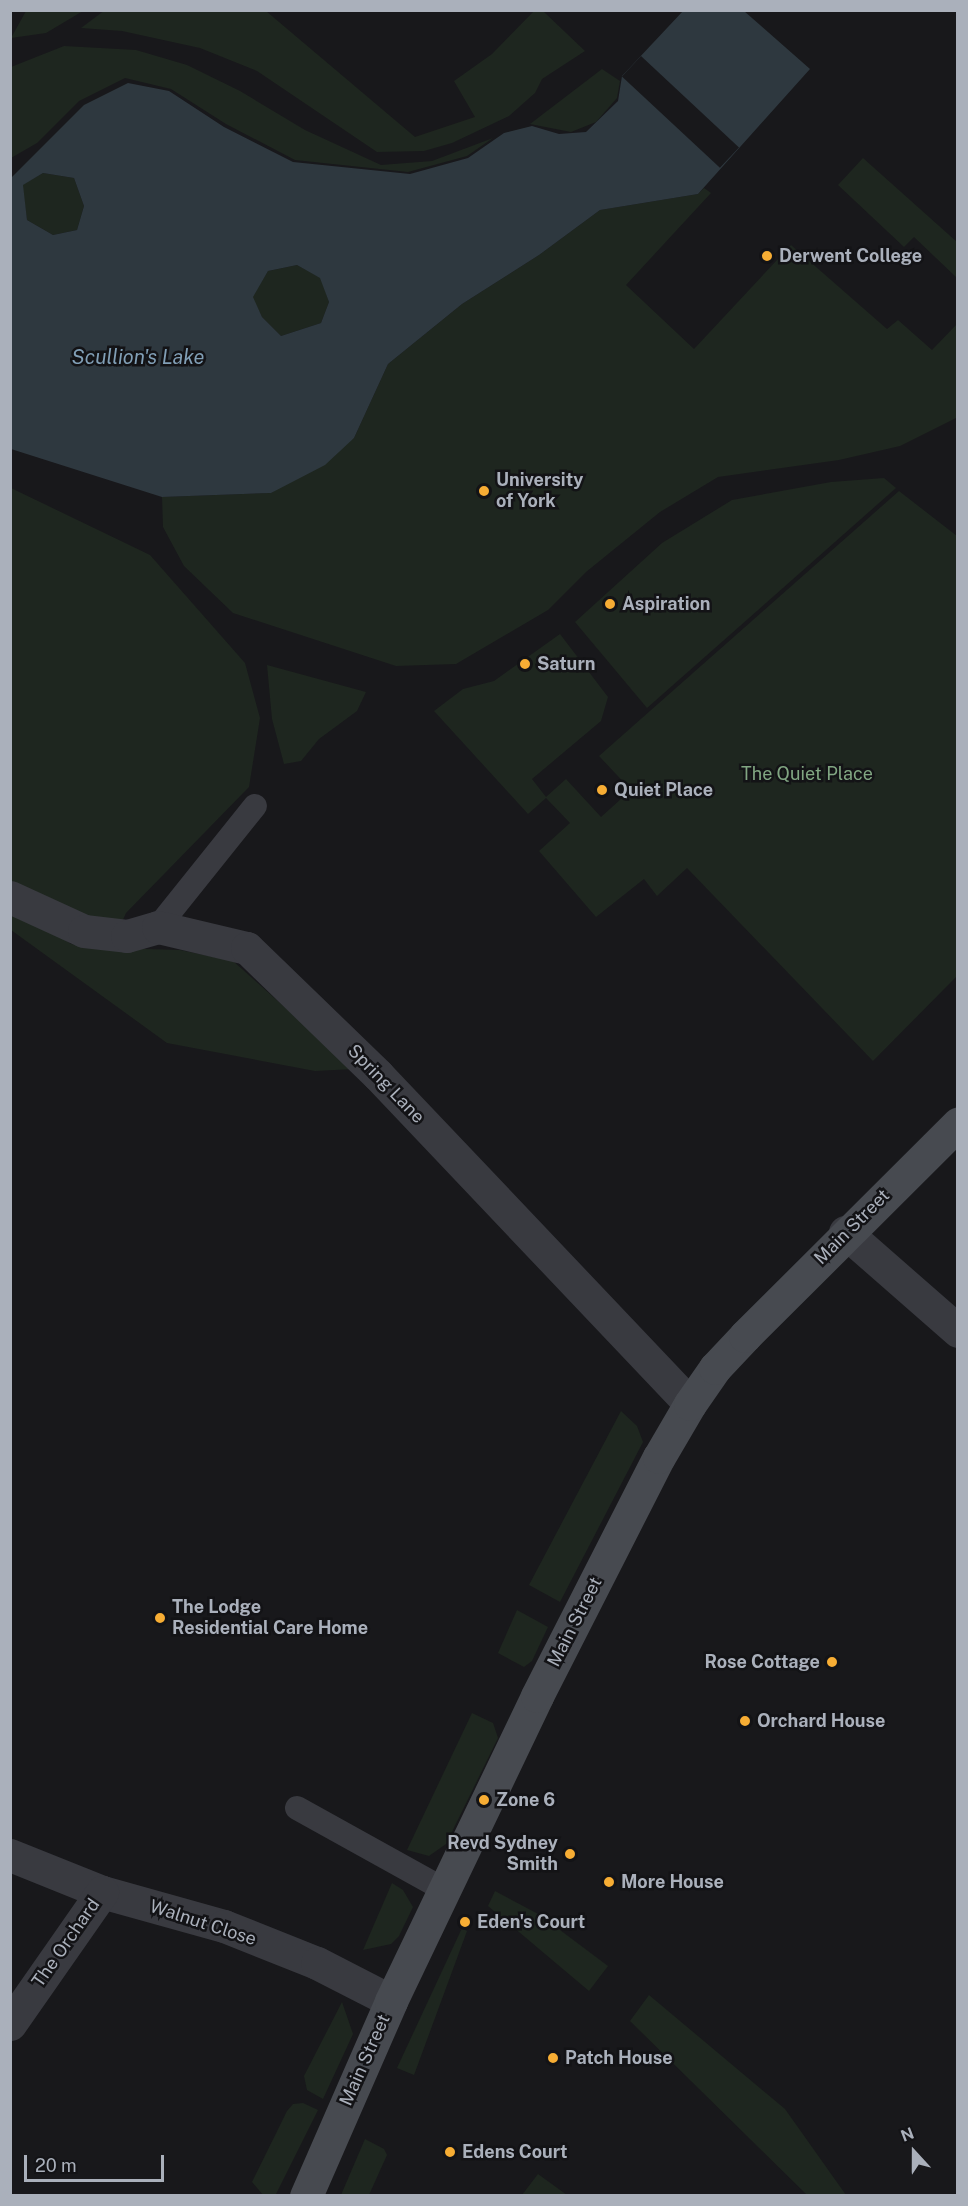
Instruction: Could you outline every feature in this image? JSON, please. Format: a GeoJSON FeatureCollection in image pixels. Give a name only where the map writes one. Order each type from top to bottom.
{"type":"FeatureCollection","features":[{"type":"Feature","properties":{"kind":"street","name":"Spring Lane"},"geometry":{"type":"LineString","coordinates":[[10,897],[84,931],[127,936],[158,927],[247,948],[378,1075],[690,1404]]}},
{"type":"Feature","properties":{"kind":"street","name":"Main Street"},"geometry":{"type":"LineString","coordinates":[[306,2196],[391,2001],[537,1696],[659,1456],[690,1404],[715,1368],[845,1232],[957,1124]]}},
{"type":"Feature","properties":{"kind":"street"},"geometry":{"type":"LineString","coordinates":[[845,1232],[957,1331]]}},
{"type":"Feature","properties":{"kind":"street","name":"Walnut Close"},"geometry":{"type":"LineString","coordinates":[[10,1855],[102,1892],[224,1926],[316,1963],[391,2001]]}},
{"type":"Feature","properties":{"kind":"street","name":"The Orchard"},"geometry":{"type":"LineString","coordinates":[[10,2024],[102,1892]]}},
{"type":"Feature","properties":{"kind":"lane"},"geometry":{"type":"LineString","coordinates":[[158,927],[255,806]]}},
{"type":"Feature","properties":{"kind":"lane"},"geometry":{"type":"LineString","coordinates":[[297,1808],[445,1890]]}},
{"type":"Feature","properties":{"kind":"green space"},"geometry":{"type":"Polygon","coordinates":[[[105,10],[266,11],[415,137],[475,117],[454,81],[492,54],[534,11],[543,11],[585,51],[542,79],[535,93],[509,116],[452,143],[424,151],[377,152],[257,71],[200,48],[122,31],[81,28],[105,10]]]}},
{"type":"Feature","properties":{"kind":"green space"},"geometry":{"type":"Polygon","coordinates":[[[26,11],[83,11],[46,33],[11,38],[26,11]]]}},
{"type":"Feature","properties":{"kind":"green space"},"geometry":{"type":"Polygon","coordinates":[[[64,46],[136,50],[187,65],[240,91],[305,130],[381,165],[432,161],[493,138],[467,156],[408,172],[295,160],[226,124],[171,89],[125,78],[79,101],[37,143],[11,158],[11,67],[64,46]]]}},
{"type":"Feature","properties":{"kind":"green space"},"geometry":{"type":"Polygon","coordinates":[[[602,69],[620,81],[617,98],[596,122],[571,132],[530,124],[602,69]]]}},
{"type":"Feature","properties":{"kind":"green space"},"geometry":{"type":"Polygon","coordinates":[[[863,158],[957,242],[957,278],[914,237],[904,247],[838,185],[863,158]]]}},
{"type":"Feature","properties":{"kind":"green space"},"geometry":{"type":"Polygon","coordinates":[[[43,173],[74,178],[84,206],[77,230],[53,235],[27,220],[22,185],[43,173]]]}},
{"type":"Feature","properties":{"kind":"green space"},"geometry":{"type":"Polygon","coordinates":[[[704,188],[711,193],[626,285],[694,349],[791,245],[887,329],[898,320],[932,350],[957,324],[958,417],[900,446],[839,460],[718,477],[660,512],[586,572],[548,610],[456,664],[396,666],[233,613],[184,566],[163,527],[162,497],[271,493],[354,438],[388,364],[462,304],[539,255],[600,210],[698,194],[704,188]]]}},
{"type":"Feature","properties":{"kind":"green space"},"geometry":{"type":"Polygon","coordinates":[[[297,265],[321,278],[329,302],[321,323],[281,336],[262,317],[252,297],[268,271],[297,265]]]}},
{"type":"Feature","properties":{"kind":"green space"},"geometry":{"type":"Polygon","coordinates":[[[884,478],[896,488],[647,708],[575,622],[662,543],[732,500],[831,482],[884,478]]]}},
{"type":"Feature","properties":{"kind":"green space"},"geometry":{"type":"Polygon","coordinates":[[[11,488],[150,555],[245,663],[260,718],[249,787],[126,913],[110,948],[180,950],[233,961],[354,1069],[315,1071],[167,1043],[11,930],[11,905],[71,944],[108,948],[11,897],[11,488]]]}},
{"type":"Feature","properties":{"kind":"green space","name":"The Quiet Place"},"geometry":{"type":"Polygon","coordinates":[[[899,491],[957,536],[958,975],[873,1061],[687,868],[657,896],[644,879],[596,917],[539,851],[570,823],[546,798],[528,814],[434,711],[463,689],[494,681],[560,634],[608,697],[601,721],[532,779],[546,797],[566,779],[601,817],[631,790],[599,756],[899,491]]]}},
{"type":"Feature","properties":{"kind":"green space"},"geometry":{"type":"Polygon","coordinates":[[[267,665],[366,692],[357,711],[319,739],[301,761],[284,764],[272,719],[267,665]]]}},
{"type":"Feature","properties":{"kind":"green space"},"geometry":{"type":"Polygon","coordinates":[[[621,1411],[637,1426],[643,1442],[560,1602],[529,1585],[621,1411]]]}},
{"type":"Feature","properties":{"kind":"green space"},"geometry":{"type":"Polygon","coordinates":[[[517,1610],[548,1627],[532,1661],[524,1667],[498,1653],[517,1610]]]}},
{"type":"Feature","properties":{"kind":"green space"},"geometry":{"type":"Polygon","coordinates":[[[472,1713],[493,1723],[498,1738],[446,1844],[429,1856],[407,1850],[472,1713]]]}},
{"type":"Feature","properties":{"kind":"green space"},"geometry":{"type":"Polygon","coordinates":[[[392,1883],[403,1890],[413,1907],[399,1936],[391,1944],[363,1950],[392,1883]]]}},
{"type":"Feature","properties":{"kind":"green space"},"geometry":{"type":"Polygon","coordinates":[[[495,1891],[540,1915],[608,1966],[589,1991],[488,1906],[495,1891]]]}},
{"type":"Feature","properties":{"kind":"green space"},"geometry":{"type":"Polygon","coordinates":[[[462,1928],[467,1931],[414,2075],[397,2068],[462,1928]]]}},
{"type":"Feature","properties":{"kind":"green space"},"geometry":{"type":"Polygon","coordinates":[[[649,1995],[785,2109],[846,2195],[807,2195],[630,2021],[649,1995]]]}},
{"type":"Feature","properties":{"kind":"green space"},"geometry":{"type":"Polygon","coordinates":[[[342,2002],[353,2034],[323,2099],[307,2090],[304,2076],[342,2002]]]}},
{"type":"Feature","properties":{"kind":"green space"},"geometry":{"type":"Polygon","coordinates":[[[303,2103],[318,2110],[276,2194],[263,2195],[252,2182],[287,2111],[293,2104],[303,2103]]]}},
{"type":"Feature","properties":{"kind":"green space"},"geometry":{"type":"Polygon","coordinates":[[[365,2139],[384,2149],[387,2155],[369,2195],[341,2195],[365,2139]]]}},
{"type":"Feature","properties":{"kind":"green space"},"geometry":{"type":"Polygon","coordinates":[[[538,2174],[567,2195],[522,2195],[538,2174]]]}},
{"type":"Feature","properties":{"kind":"water","name":"Scullion's Lake"},"geometry":{"type":"Polygon","coordinates":[[[683,11],[744,11],[810,69],[698,194],[600,210],[539,255],[462,304],[388,364],[354,438],[325,465],[271,493],[162,497],[11,449],[11,178],[84,105],[128,83],[169,91],[224,127],[293,162],[410,174],[468,158],[504,133],[532,126],[559,134],[586,132],[618,101],[622,76],[683,11]],[[43,173],[23,185],[27,220],[53,235],[77,230],[84,206],[74,178],[43,173]],[[297,265],[268,271],[253,297],[262,317],[281,336],[321,323],[329,302],[320,278],[297,265]]]}},
{"type":"Feature","properties":{"kind":"pier"},"geometry":{"type":"Polygon","coordinates":[[[641,56],[739,147],[720,168],[622,76],[641,56]]]}},
{"type":"Feature","properties":{"kind":"place","name":"Derwent College"},"geometry":{"type":"Point","coordinates":[767,256]}},
{"type":"Feature","properties":{"kind":"place","name":"University of York"},"geometry":{"type":"Point","coordinates":[484,491]}},
{"type":"Feature","properties":{"kind":"place","name":"Aspiration"},"geometry":{"type":"Point","coordinates":[610,604]}},
{"type":"Feature","properties":{"kind":"place","name":"Saturn"},"geometry":{"type":"Point","coordinates":[525,664]}},
{"type":"Feature","properties":{"kind":"place","name":"Quiet Place"},"geometry":{"type":"Point","coordinates":[602,790]}},
{"type":"Feature","properties":{"kind":"place","name":"The Lodge Residential Care Home"},"geometry":{"type":"Point","coordinates":[160,1618]}},
{"type":"Feature","properties":{"kind":"place","name":"Rose Cottage"},"geometry":{"type":"Point","coordinates":[832,1662]}},
{"type":"Feature","properties":{"kind":"place","name":"Orchard House"},"geometry":{"type":"Point","coordinates":[745,1721]}},
{"type":"Feature","properties":{"kind":"place","name":"Zone 6"},"geometry":{"type":"Point","coordinates":[484,1800]}},
{"type":"Feature","properties":{"kind":"place","name":"Revd Sydney Smith"},"geometry":{"type":"Point","coordinates":[570,1854]}},
{"type":"Feature","properties":{"kind":"place","name":"More House"},"geometry":{"type":"Point","coordinates":[609,1882]}},
{"type":"Feature","properties":{"kind":"place","name":"Eden's Court"},"geometry":{"type":"Point","coordinates":[465,1922]}},
{"type":"Feature","properties":{"kind":"place","name":"Patch House"},"geometry":{"type":"Point","coordinates":[553,2058]}},
{"type":"Feature","properties":{"kind":"place","name":"Edens Court"},"geometry":{"type":"Point","coordinates":[450,2152]}}]}
